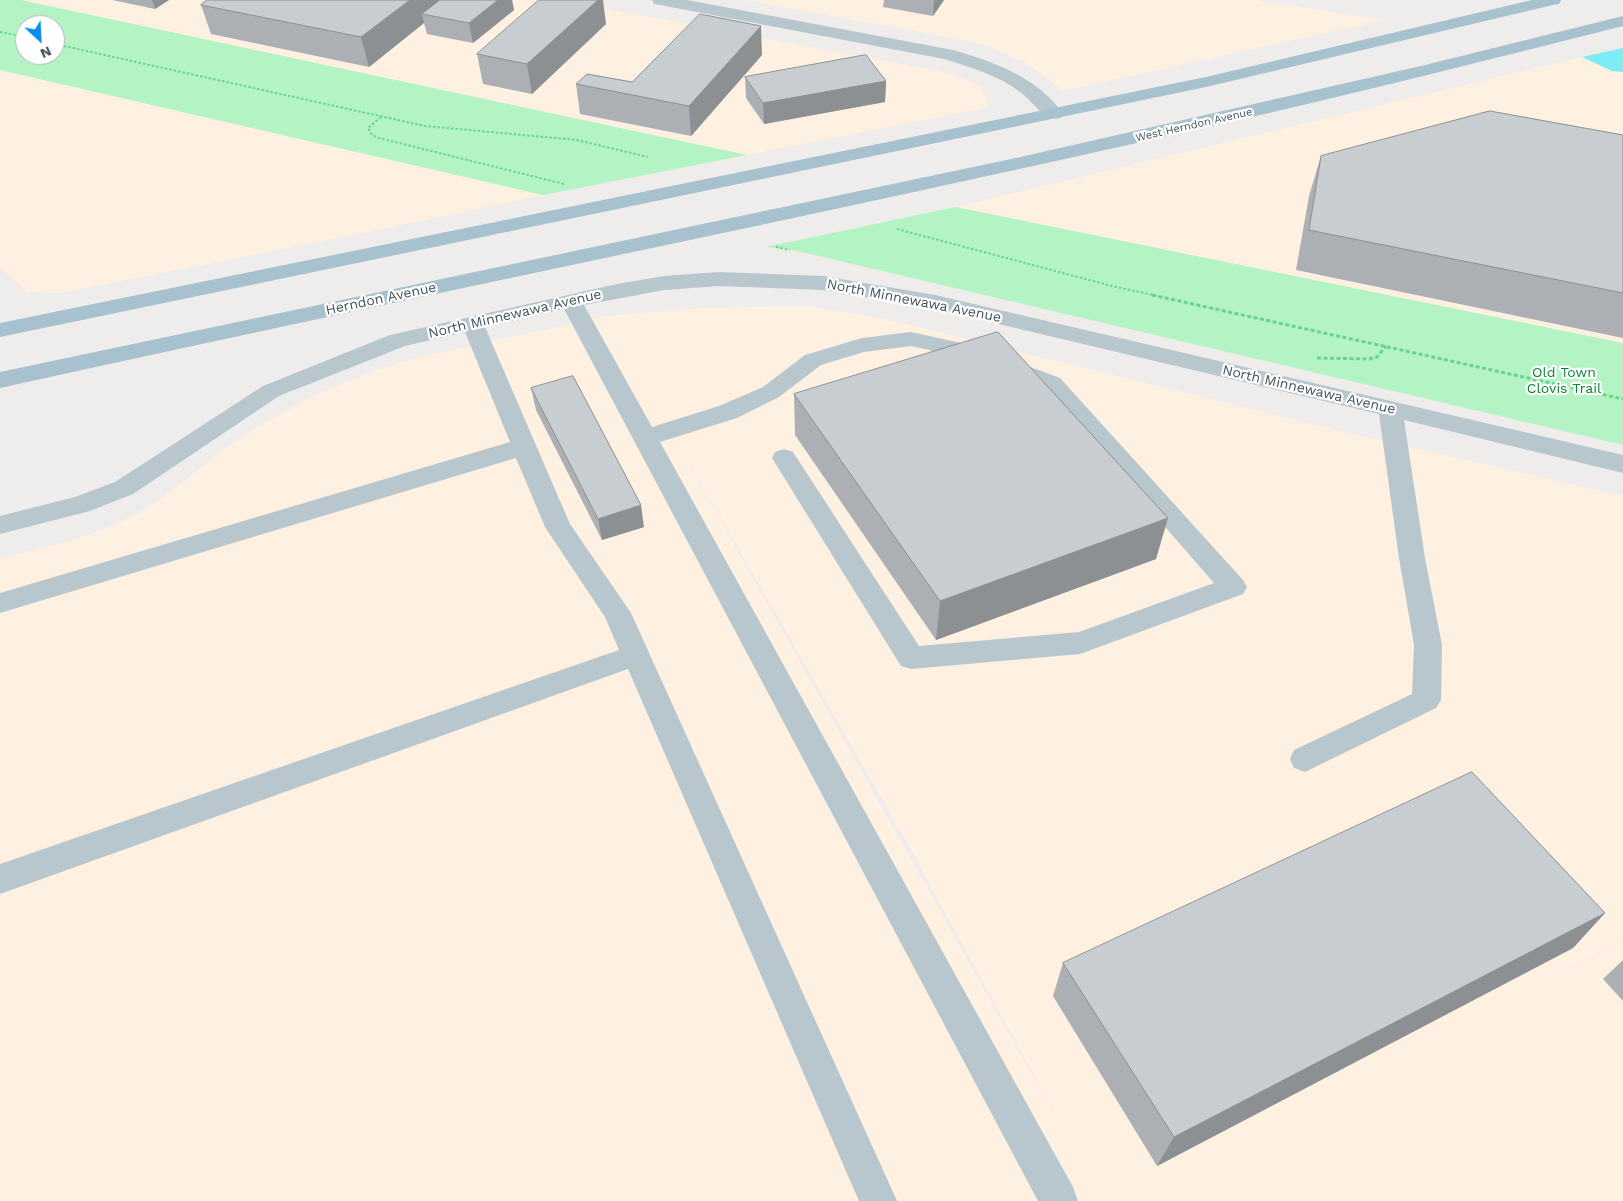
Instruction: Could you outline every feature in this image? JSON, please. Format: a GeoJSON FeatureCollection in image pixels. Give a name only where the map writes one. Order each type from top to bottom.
{"type":"FeatureCollection","features":[{"type":"Feature","properties":{"kind":"main road"},"geometry":{"type":"LineString","coordinates":[[0,330],[1054,114],[1244,73],[1553,0]]}},
{"type":"Feature","properties":{"kind":"main road","name":"West Herndon Avenue"},"geometry":{"type":"LineString","coordinates":[[762,219],[1294,103],[1623,21]]}},
{"type":"Feature","properties":{"kind":"main road","name":"Herndon Avenue"},"geometry":{"type":"LineString","coordinates":[[0,380],[762,219]]}},
{"type":"Feature","properties":{"kind":"street"},"geometry":{"type":"LineString","coordinates":[[660,0],[947,54],[980,64],[1008,78],[1035,94],[1054,114]]}},
{"type":"Feature","properties":{"kind":"street","name":"North Minnewawa Avenue"},"geometry":{"type":"LineString","coordinates":[[0,525],[81,506],[124,488],[270,391],[398,340],[618,290],[664,283],[728,279],[823,282],[935,302],[1623,464]]}},
{"type":"Feature","properties":{"kind":"street"},"geometry":{"type":"LineString","coordinates":[[571,301],[1059,1201]]}},
{"type":"Feature","properties":{"kind":"street"},"geometry":{"type":"LineString","coordinates":[[975,352],[995,316]]}},
{"type":"Feature","properties":{"kind":"street"},"geometry":{"type":"LineString","coordinates":[[472,323],[558,527],[617,613],[878,1201]]}},
{"type":"Feature","properties":{"kind":"street"},"geometry":{"type":"LineString","coordinates":[[645,438],[728,412],[770,392],[813,360],[862,345],[911,338],[975,352],[1052,383],[1233,587],[1080,643],[911,658],[784,458]]}},
{"type":"Feature","properties":{"kind":"street"},"geometry":{"type":"LineString","coordinates":[[1305,759],[1426,700],[1428,645],[1412,558],[1390,409]]}},
{"type":"Feature","properties":{"kind":"street"},"geometry":{"type":"LineString","coordinates":[[0,603],[523,447]]}},
{"type":"Feature","properties":{"kind":"street"},"geometry":{"type":"LineString","coordinates":[[0,879],[636,656]]}},
{"type":"Feature","properties":{"kind":"path"},"geometry":{"type":"LineString","coordinates":[[0,32],[15,36]]}},
{"type":"Feature","properties":{"kind":"path"},"geometry":{"type":"LineString","coordinates":[[65,46],[381,117],[452,130],[577,140],[648,157]]}},
{"type":"Feature","properties":{"kind":"path"},"geometry":{"type":"LineString","coordinates":[[381,117],[368,128],[375,137],[570,186]]}},
{"type":"Feature","properties":{"kind":"path"},"geometry":{"type":"LineString","coordinates":[[897,229],[1112,286],[1623,399]]}},
{"type":"Feature","properties":{"kind":"shaded area"},"geometry":{"type":"Polygon","coordinates":[[[21,0],[558,0],[945,72],[980,86],[989,107],[747,155],[21,0]]]}},
{"type":"Feature","properties":{"kind":"shaded area"},"geometry":{"type":"Polygon","coordinates":[[[746,0],[1254,0],[1384,20],[1063,91],[1025,62],[979,43],[746,0]]]}},
{"type":"Feature","properties":{"kind":"shaded area"},"geometry":{"type":"Polygon","coordinates":[[[1582,57],[1612,71],[1623,72],[1623,343],[956,207],[1582,57]]]}},
{"type":"Feature","properties":{"kind":"shaded area"},"geometry":{"type":"Polygon","coordinates":[[[0,70],[543,195],[344,237],[60,293],[27,292],[0,267],[0,70]]]}},
{"type":"Feature","properties":{"kind":"shaded area"},"geometry":{"type":"Polygon","coordinates":[[[805,306],[886,319],[1340,431],[1623,496],[1623,940],[1462,1025],[1623,941],[1623,1201],[0,1201],[0,558],[65,542],[103,530],[133,516],[157,502],[230,445],[257,427],[319,393],[385,367],[416,358],[606,316],[706,308],[805,306]],[[653,400],[1076,1153],[905,839],[653,400]]]}},
{"type":"Feature","properties":{"kind":"green space"},"geometry":{"type":"Polygon","coordinates":[[[0,0],[21,0],[747,155],[543,195],[0,70],[0,0]]]}},
{"type":"Feature","properties":{"kind":"green space","name":"Old Town Clovis Trail"},"geometry":{"type":"Polygon","coordinates":[[[956,207],[1623,343],[1623,445],[789,249],[766,247],[956,207]]]}},
{"type":"Feature","properties":{"kind":"water"},"geometry":{"type":"Polygon","coordinates":[[[1623,48],[1623,72],[1612,71],[1582,57],[1623,48]]]}},
{"type":"Feature","properties":{"kind":"building"},"geometry":{"type":"Polygon","coordinates":[[[207,0],[410,0],[361,37],[201,5],[207,0]]]}},
{"type":"Feature","properties":{"kind":"building"},"geometry":{"type":"Polygon","coordinates":[[[440,0],[498,0],[469,23],[422,14],[440,0]]]}},
{"type":"Feature","properties":{"kind":"building"},"geometry":{"type":"Polygon","coordinates":[[[539,0],[598,0],[527,64],[477,54],[539,0]]]}},
{"type":"Feature","properties":{"kind":"building"},"geometry":{"type":"Polygon","coordinates":[[[700,14],[761,26],[689,106],[576,84],[587,74],[632,82],[700,14]]]}},
{"type":"Feature","properties":{"kind":"building"},"geometry":{"type":"Polygon","coordinates":[[[866,55],[886,81],[763,103],[745,77],[866,55]]]}},
{"type":"Feature","properties":{"kind":"building"},"geometry":{"type":"Polygon","coordinates":[[[1490,111],[1623,135],[1623,293],[1309,230],[1321,156],[1490,111]]]}},
{"type":"Feature","properties":{"kind":"building"},"geometry":{"type":"Polygon","coordinates":[[[998,332],[1168,518],[940,601],[794,394],[998,332]]]}},
{"type":"Feature","properties":{"kind":"building"},"geometry":{"type":"Polygon","coordinates":[[[573,376],[641,505],[598,519],[531,388],[573,376]]]}},
{"type":"Feature","properties":{"kind":"building"},"geometry":{"type":"Polygon","coordinates":[[[1472,772],[1605,913],[1174,1137],[1063,963],[1472,772]]]}}]}
